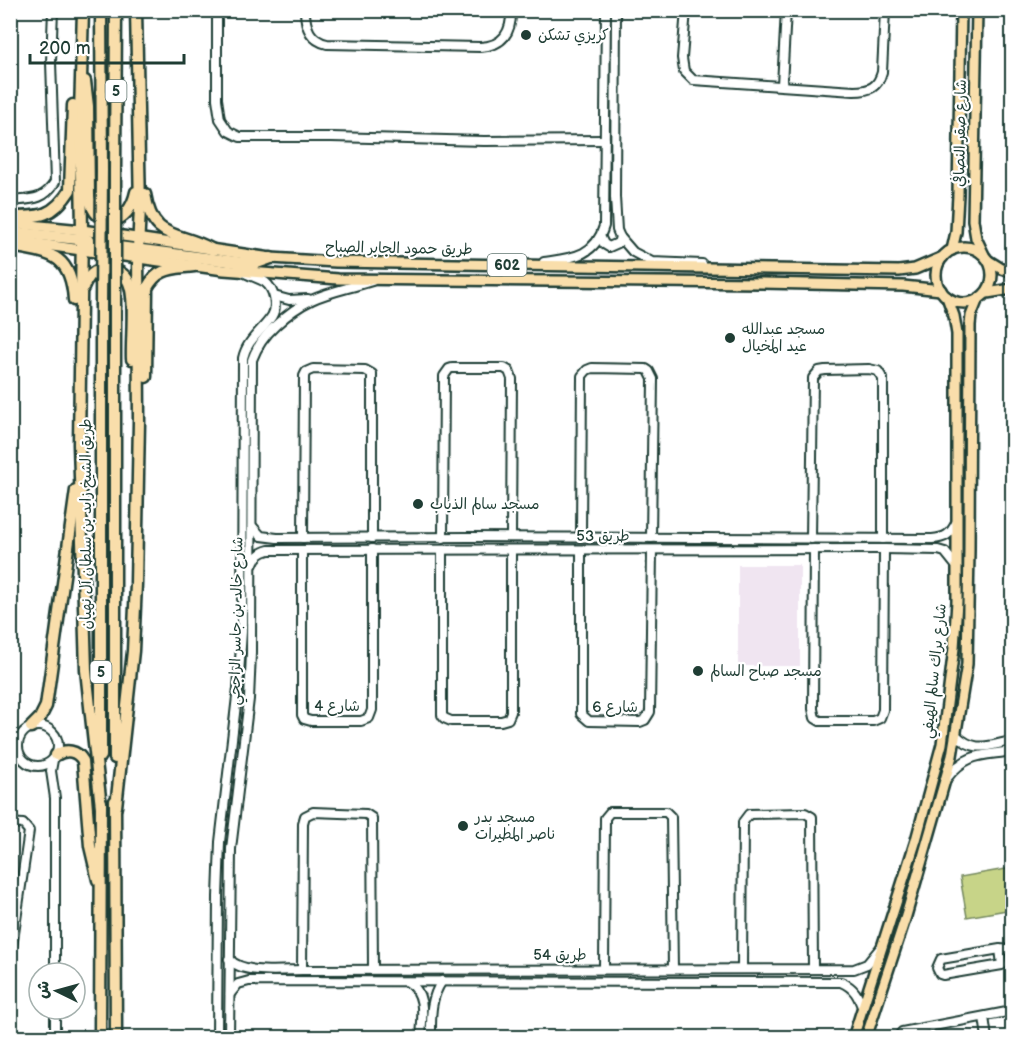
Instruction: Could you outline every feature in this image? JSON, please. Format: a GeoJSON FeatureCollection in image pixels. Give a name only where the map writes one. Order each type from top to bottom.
{"type":"FeatureCollection","features":[{"type":"Feature","properties":{"kind":"highway"},"geometry":{"type":"LineString","coordinates":[[83,10],[80,457],[86,670],[101,807]]}},
{"type":"Feature","properties":{"kind":"highway","name":"طريق الشيخ زايد بن سلطان آل نهيان"},"geometry":{"type":"LineString","coordinates":[[100,1038],[101,10]]}},
{"type":"Feature","properties":{"kind":"highway","name":"طريق الشيخ زايد بن سلطان آل نهيان"},"geometry":{"type":"LineString","coordinates":[[116,10],[116,1038]]}},
{"type":"Feature","properties":{"kind":"highway"},"geometry":{"type":"LineString","coordinates":[[116,807],[133,651],[139,421],[140,162],[136,10]]}},
{"type":"Feature","properties":{"kind":"highway"},"geometry":{"type":"LineString","coordinates":[[81,66],[88,106],[89,196],[91,208],[97,216],[108,220],[119,219],[126,215],[134,204],[140,175]]}},
{"type":"Feature","properties":{"kind":"highway"},"geometry":{"type":"LineString","coordinates":[[10,217],[35,217],[48,214],[70,190],[74,96],[81,66]]}},
{"type":"Feature","properties":{"kind":"highway"},"geometry":{"type":"LineString","coordinates":[[140,162],[147,204],[155,223],[165,232],[201,243],[213,250]]}},
{"type":"Feature","properties":{"kind":"highway"},"geometry":{"type":"LineString","coordinates":[[10,232],[128,243],[138,248],[233,262],[257,263],[271,258]]}},
{"type":"Feature","properties":{"kind":"highway"},"geometry":{"type":"LineString","coordinates":[[10,246],[55,256],[69,274],[74,288],[80,373]]}},
{"type":"Feature","properties":{"kind":"highway"},"geometry":{"type":"LineString","coordinates":[[139,421],[146,380],[147,288],[160,272],[194,266]]}},
{"type":"Feature","properties":{"kind":"highway"},"geometry":{"type":"LineString","coordinates":[[80,294],[87,278],[95,271],[108,269],[123,274],[130,283],[133,383],[139,421]]}},
{"type":"Feature","properties":{"kind":"highway"},"geometry":{"type":"LineString","coordinates":[[31,726],[40,718],[46,706],[80,457]]}},
{"type":"Feature","properties":{"kind":"highway"},"geometry":{"type":"LineString","coordinates":[[54,758],[64,751],[79,755],[83,761],[90,852],[101,888]]}},
{"type":"Feature","properties":{"kind":"main road","name":"شارع صقر النصافي"},"geometry":{"type":"LineString","coordinates":[[952,250],[956,232],[957,205],[960,10]]}},
{"type":"Feature","properties":{"kind":"main road","name":"شارع صقر النصافي"},"geometry":{"type":"LineString","coordinates":[[977,10],[973,220],[976,238],[987,258]]}},
{"type":"Feature","properties":{"kind":"main road","name":"طريق حمود الجابر الصباح"},"geometry":{"type":"LineString","coordinates":[[10,223],[70,229],[81,240],[138,248],[213,250],[271,258],[336,262],[899,270],[915,269],[943,257]]}},
{"type":"Feature","properties":{"kind":"main road","name":"طريق حمود الجابر الصباح"},"geometry":{"type":"LineString","coordinates":[[10,240],[69,247],[81,240]]}},
{"type":"Feature","properties":{"kind":"main road"},"geometry":{"type":"LineString","coordinates":[[1012,272],[1002,269],[969,247],[952,250],[943,257],[936,273],[944,294],[956,302],[977,301],[987,293],[1012,289]]}},
{"type":"Feature","properties":{"kind":"main road","name":"طريق حمود الجابر الصباح"},"geometry":{"type":"LineString","coordinates":[[138,248],[194,266],[378,279],[921,287],[944,294]]}},
{"type":"Feature","properties":{"kind":"main road"},"geometry":{"type":"LineString","coordinates":[[987,258],[993,277],[987,293]]}},
{"type":"Feature","properties":{"kind":"main road"},"geometry":{"type":"LineString","coordinates":[[626,283],[621,274],[629,265]]}},
{"type":"Feature","properties":{"kind":"main road","name":"شارع براك سالم الهيفي"},"geometry":{"type":"LineString","coordinates":[[854,1038],[916,840],[942,744],[952,665],[957,567],[957,334],[954,316],[944,294]]}},
{"type":"Feature","properties":{"kind":"main road","name":"شارع براك سالم الهيفي"},"geometry":{"type":"LineString","coordinates":[[866,1038],[946,779],[956,735],[967,664],[970,326],[977,301]]}},
{"type":"Feature","properties":{"kind":"main road"},"geometry":{"type":"LineString","coordinates":[[957,385],[966,384],[970,388]]}},
{"type":"Feature","properties":{"kind":"main road"},"geometry":{"type":"LineString","coordinates":[[954,648],[962,653],[968,651]]}},
{"type":"Feature","properties":{"kind":"main road"},"geometry":{"type":"LineString","coordinates":[[952,665],[960,661],[967,664]]}},
{"type":"Feature","properties":{"kind":"main road"},"geometry":{"type":"LineString","coordinates":[[922,819],[927,824],[933,824]]}},
{"type":"Feature","properties":{"kind":"main road"},"geometry":{"type":"LineString","coordinates":[[916,840],[922,839],[927,844]]}},
{"type":"Feature","properties":{"kind":"street"},"geometry":{"type":"LineString","coordinates":[[10,201],[37,198],[48,193],[55,182],[51,62],[53,10]]}},
{"type":"Feature","properties":{"kind":"street"},"geometry":{"type":"LineString","coordinates":[[217,10],[217,99],[220,119],[228,131],[240,137],[484,141],[605,140]]}},
{"type":"Feature","properties":{"kind":"street"},"geometry":{"type":"LineString","coordinates":[[305,10],[306,24],[311,35],[317,41],[327,44],[480,47],[492,46],[506,37],[511,27],[511,10]]}},
{"type":"Feature","properties":{"kind":"street"},"geometry":{"type":"LineString","coordinates":[[527,265],[587,252],[601,238],[605,216],[606,10]]}},
{"type":"Feature","properties":{"kind":"street"},"geometry":{"type":"LineString","coordinates":[[616,10],[615,197],[616,222],[620,237],[633,252],[652,262],[691,263],[721,268]]}},
{"type":"Feature","properties":{"kind":"street"},"geometry":{"type":"LineString","coordinates":[[686,10],[682,58],[684,71],[693,80],[854,91],[869,90],[876,86],[882,72],[885,10]]}},
{"type":"Feature","properties":{"kind":"street"},"geometry":{"type":"LineString","coordinates":[[782,85],[786,10]]}},
{"type":"Feature","properties":{"kind":"street"},"geometry":{"type":"LineString","coordinates":[[601,238],[609,247],[618,243],[620,237]]}},
{"type":"Feature","properties":{"kind":"street"},"geometry":{"type":"LineString","coordinates":[[241,271],[266,283],[274,296],[289,300],[310,299]]}},
{"type":"Feature","properties":{"kind":"street","name":"شارع خالد بن جاسر الراجحي"},"geometry":{"type":"LineString","coordinates":[[229,1038],[231,849],[249,688],[252,360],[266,334],[292,310],[310,299],[378,279]]}},
{"type":"Feature","properties":{"kind":"street","name":"شارع خالد بن جاسر الراجحي"},"geometry":{"type":"LineString","coordinates":[[218,1038],[220,843],[238,688],[242,622],[243,358],[244,350],[272,316],[274,296]]}},
{"type":"Feature","properties":{"kind":"street"},"geometry":{"type":"LineString","coordinates":[[443,538],[444,376],[452,368],[504,368],[511,374],[511,537]]}},
{"type":"Feature","properties":{"kind":"street"},"geometry":{"type":"LineString","coordinates":[[581,537],[582,376],[592,368],[646,369],[653,379],[651,538]]}},
{"type":"Feature","properties":{"kind":"street"},"geometry":{"type":"LineString","coordinates":[[303,538],[304,376],[306,372],[313,369],[365,370],[372,374],[372,538]]}},
{"type":"Feature","properties":{"kind":"street"},"geometry":{"type":"LineString","coordinates":[[811,539],[813,378],[822,370],[869,369],[878,371],[883,379],[883,539]]}},
{"type":"Feature","properties":{"kind":"street"},"geometry":{"type":"LineString","coordinates":[[242,403],[246,398],[252,405]]}},
{"type":"Feature","properties":{"kind":"street"},"geometry":{"type":"LineString","coordinates":[[931,550],[934,544],[932,539],[945,537],[952,531],[956,522]]}},
{"type":"Feature","properties":{"kind":"street","name":"طريق 53"},"geometry":{"type":"LineString","coordinates":[[252,526],[261,536],[277,538],[932,539]]}},
{"type":"Feature","properties":{"kind":"street"},"geometry":{"type":"LineString","coordinates":[[469,537],[475,544],[469,550]]}},
{"type":"Feature","properties":{"kind":"street"},"geometry":{"type":"LineString","coordinates":[[486,537],[481,544],[488,550]]}},
{"type":"Feature","properties":{"kind":"street"},"geometry":{"type":"LineString","coordinates":[[277,538],[273,546],[277,550]]}},
{"type":"Feature","properties":{"kind":"street"},"geometry":{"type":"LineString","coordinates":[[758,539],[762,544],[759,549]]}},
{"type":"Feature","properties":{"kind":"street"},"geometry":{"type":"LineString","coordinates":[[774,549],[771,544],[775,539]]}},
{"type":"Feature","properties":{"kind":"street","name":"طريق 53"},"geometry":{"type":"LineString","coordinates":[[251,568],[255,559],[262,552],[372,549],[931,550],[945,552],[957,567]]}},
{"type":"Feature","properties":{"kind":"street","name":"شارع 4"},"geometry":{"type":"LineString","coordinates":[[302,550],[302,716],[311,721],[361,721],[369,718],[372,710],[372,549]]}},
{"type":"Feature","properties":{"kind":"street","name":"شارع 6"},"geometry":{"type":"LineString","coordinates":[[581,549],[581,714],[589,722],[640,722],[645,720],[650,712],[652,550]]}},
{"type":"Feature","properties":{"kind":"street"},"geometry":{"type":"LineString","coordinates":[[814,549],[813,709],[815,718],[820,721],[873,721],[880,718],[883,710],[884,549]]}},
{"type":"Feature","properties":{"kind":"street"},"geometry":{"type":"LineString","coordinates":[[442,550],[442,715],[451,721],[501,721],[508,719],[511,712],[511,550]]}},
{"type":"Feature","properties":{"kind":"street"},"geometry":{"type":"LineString","coordinates":[[238,688],[243,693],[249,688]]}},
{"type":"Feature","properties":{"kind":"street"},"geometry":{"type":"LineString","coordinates":[[10,744],[31,726],[41,725],[53,732],[59,745],[54,758],[52,784],[55,798],[56,961]]}},
{"type":"Feature","properties":{"kind":"street"},"geometry":{"type":"LineString","coordinates":[[956,735],[966,745],[975,747]]}},
{"type":"Feature","properties":{"kind":"street"},"geometry":{"type":"LineString","coordinates":[[20,737],[18,750],[26,762]]}},
{"type":"Feature","properties":{"kind":"street"},"geometry":{"type":"LineString","coordinates":[[965,759],[964,750],[1012,741]]}},
{"type":"Feature","properties":{"kind":"street"},"geometry":{"type":"LineString","coordinates":[[946,779],[957,764],[965,759],[1012,750]]}},
{"type":"Feature","properties":{"kind":"street"},"geometry":{"type":"LineString","coordinates":[[35,766],[46,765],[54,758]]}},
{"type":"Feature","properties":{"kind":"street"},"geometry":{"type":"LineString","coordinates":[[11,759],[35,766],[52,784]]}},
{"type":"Feature","properties":{"kind":"street"},"geometry":{"type":"LineString","coordinates":[[223,810],[230,813],[234,811]]}},
{"type":"Feature","properties":{"kind":"street"},"geometry":{"type":"LineString","coordinates":[[302,970],[303,823],[305,816],[313,812],[366,814],[372,818],[373,969]]}},
{"type":"Feature","properties":{"kind":"street"},"geometry":{"type":"LineString","coordinates":[[604,969],[604,818],[610,813],[666,812],[671,817],[673,969]]}},
{"type":"Feature","properties":{"kind":"street"},"geometry":{"type":"LineString","coordinates":[[742,969],[743,822],[749,814],[805,813],[812,817],[813,969]]}},
{"type":"Feature","properties":{"kind":"street"},"geometry":{"type":"LineString","coordinates":[[10,823],[23,824],[29,831],[10,961]]}},
{"type":"Feature","properties":{"kind":"street"},"geometry":{"type":"LineString","coordinates":[[220,843],[228,840],[231,849]]}},
{"type":"Feature","properties":{"kind":"street","name":"طريق 54"},"geometry":{"type":"LineString","coordinates":[[229,959],[239,967],[302,970],[854,969],[867,964],[884,944]]}},
{"type":"Feature","properties":{"kind":"street"},"geometry":{"type":"LineString","coordinates":[[1000,949],[1002,965],[943,975],[937,968],[941,959],[1000,949],[1012,950]]}},
{"type":"Feature","properties":{"kind":"street"},"geometry":{"type":"LineString","coordinates":[[257,981],[254,976],[258,969]]}},
{"type":"Feature","properties":{"kind":"street"},"geometry":{"type":"LineString","coordinates":[[630,969],[634,974],[630,981]]}},
{"type":"Feature","properties":{"kind":"street"},"geometry":{"type":"LineString","coordinates":[[646,969],[642,976],[646,981]]}},
{"type":"Feature","properties":{"kind":"street"},"geometry":{"type":"LineString","coordinates":[[780,981],[784,974],[782,969]]}},
{"type":"Feature","properties":{"kind":"street","name":"طريق 54"},"geometry":{"type":"LineString","coordinates":[[229,995],[238,984],[257,981],[841,982],[850,986],[858,995],[863,1010]]}},
{"type":"Feature","properties":{"kind":"street"},"geometry":{"type":"LineString","coordinates":[[406,981],[417,990],[422,1006],[422,1038]]}},
{"type":"Feature","properties":{"kind":"street"},"geometry":{"type":"LineString","coordinates":[[431,1038],[431,1008],[435,991],[442,981]]}},
{"type":"Feature","properties":{"kind":"street"},"geometry":{"type":"LineString","coordinates":[[422,1006],[428,1004],[431,1008]]}},
{"type":"Feature","properties":{"kind":"street"},"geometry":{"type":"LineString","coordinates":[[897,1038],[902,1032],[1012,1011]]}},
{"type":"Feature","properties":{"kind":"street"},"geometry":{"type":"LineString","coordinates":[[984,1017],[987,1038]]}},
{"type":"Feature","properties":{"kind":"street"},"geometry":{"type":"LineString","coordinates":[[56,1021],[56,1038]]}},
{"type":"Feature","properties":{"kind":"shaded area"},"geometry":{"type":"Polygon","coordinates":[[[738,565],[800,565],[800,666],[738,666],[738,565]]]}},
{"type":"Feature","properties":{"kind":"green space"},"geometry":{"type":"Polygon","coordinates":[[[1012,868],[1012,909],[967,917],[960,877],[1012,868]]]}},
{"type":"Feature","properties":{"kind":"place","name":"كريزي تشكن"},"geometry":{"type":"Point","coordinates":[526,35]}},
{"type":"Feature","properties":{"kind":"place","name":"مسجد عبدالله عيد المخيال"},"geometry":{"type":"Point","coordinates":[730,338]}},
{"type":"Feature","properties":{"kind":"place","name":"مسجد سالم الذياب"},"geometry":{"type":"Point","coordinates":[418,504]}},
{"type":"Feature","properties":{"kind":"place","name":"مسجد صباح السالم"},"geometry":{"type":"Point","coordinates":[698,671]}},
{"type":"Feature","properties":{"kind":"place","name":"مسجد بدر ناصر المطيرات"},"geometry":{"type":"Point","coordinates":[463,826]}}]}
